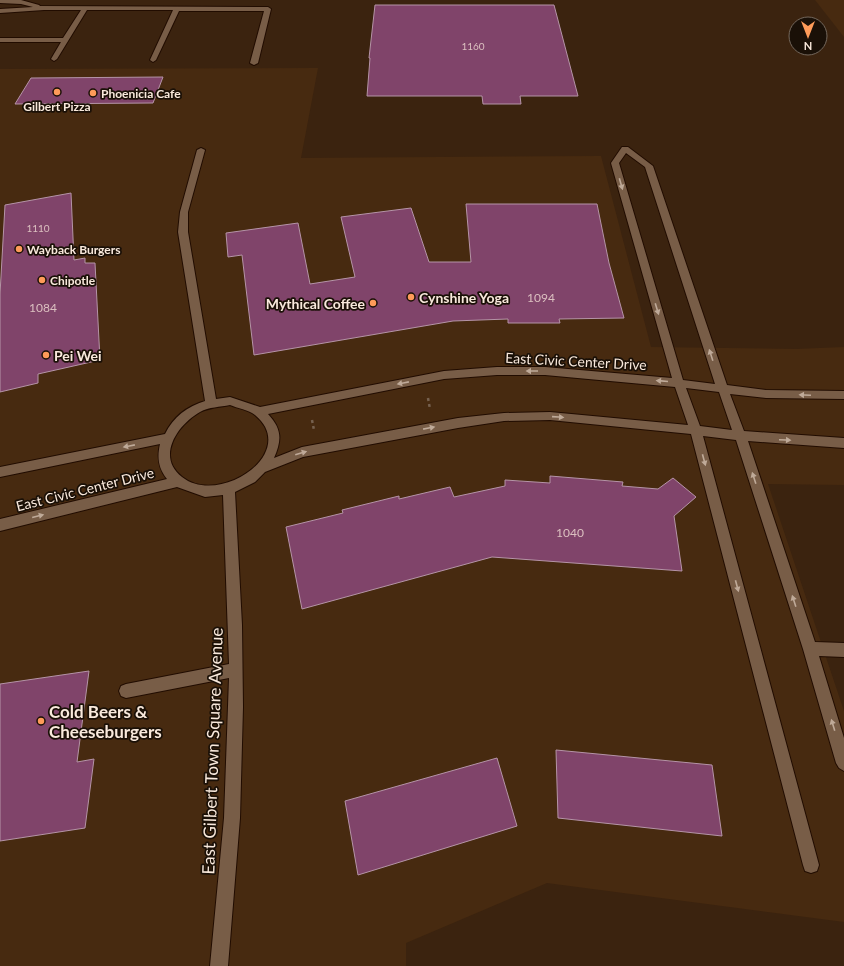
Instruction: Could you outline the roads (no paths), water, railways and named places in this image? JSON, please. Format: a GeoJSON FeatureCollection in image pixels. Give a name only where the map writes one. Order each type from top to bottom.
{"type":"FeatureCollection","features":[{"type":"Feature","properties":{"kind":"street"},"geometry":{"type":"LineString","coordinates":[[0,2],[21,2],[44,8]]}},
{"type":"Feature","properties":{"kind":"street"},"geometry":{"type":"LineString","coordinates":[[0,11],[44,8],[268,9],[254,63]]}},
{"type":"Feature","properties":{"kind":"street"},"geometry":{"type":"LineString","coordinates":[[54,59],[85,8]]}},
{"type":"Feature","properties":{"kind":"street"},"geometry":{"type":"LineString","coordinates":[[153,60],[176,9]]}},
{"type":"Feature","properties":{"kind":"street"},"geometry":{"type":"LineString","coordinates":[[0,40],[65,40]]}},
{"type":"Feature","properties":{"kind":"street"},"geometry":{"type":"LineString","coordinates":[[811,865],[696,431],[679,383],[615,163],[624,149],[648,166],[661,198],[722,387],[740,435],[810,649],[844,763]]}},
{"type":"Feature","properties":{"kind":"street"},"geometry":{"type":"LineString","coordinates":[[200,150],[184,212],[183,232],[211,403]]}},
{"type":"Feature","properties":{"kind":"street","name":"East Civic Center Drive"},"geometry":{"type":"LineString","coordinates":[[261,411],[444,375],[497,371],[545,371],[722,387],[766,394],[844,396]]}},
{"type":"Feature","properties":{"kind":"street"},"geometry":{"type":"LineString","coordinates":[[230,401],[247,404],[261,411],[271,422],[275,436],[273,451],[265,466],[255,476],[243,484],[215,492],[188,488],[177,482],[169,473],[164,462],[163,450],[167,438],[184,416],[197,408],[211,403],[230,401]]}},
{"type":"Feature","properties":{"kind":"street"},"geometry":{"type":"LineString","coordinates":[[265,466],[302,452],[458,423],[504,417],[550,416],[634,423],[779,439],[844,443]]}},
{"type":"Feature","properties":{"kind":"street"},"geometry":{"type":"LineString","coordinates":[[0,472],[167,438]]}},
{"type":"Feature","properties":{"kind":"street","name":"East Civic Center Drive"},"geometry":{"type":"LineString","coordinates":[[0,525],[177,482]]}},
{"type":"Feature","properties":{"kind":"street","name":"East Gilbert Town Square Avenue"},"geometry":{"type":"LineString","coordinates":[[219,966],[230,829],[236,670],[229,489]]}},
{"type":"Feature","properties":{"kind":"street"},"geometry":{"type":"LineString","coordinates":[[810,649],[844,650]]}},
{"type":"Feature","properties":{"kind":"street"},"geometry":{"type":"LineString","coordinates":[[126,691],[236,670]]}},
{"type":"Feature","properties":{"kind":"place","name":"Gilbert Pizza"},"geometry":{"type":"Point","coordinates":[57,92]}},
{"type":"Feature","properties":{"kind":"place","name":"Phoenicia Cafe"},"geometry":{"type":"Point","coordinates":[93,93]}},
{"type":"Feature","properties":{"kind":"place","name":"Wayback Burgers"},"geometry":{"type":"Point","coordinates":[19,249]}},
{"type":"Feature","properties":{"kind":"place","name":"Chipotle"},"geometry":{"type":"Point","coordinates":[42,280]}},
{"type":"Feature","properties":{"kind":"place","name":"Cynshine Yoga"},"geometry":{"type":"Point","coordinates":[411,297]}},
{"type":"Feature","properties":{"kind":"place","name":"Mythical Coffee"},"geometry":{"type":"Point","coordinates":[373,303]}},
{"type":"Feature","properties":{"kind":"place","name":"Pei Wei"},"geometry":{"type":"Point","coordinates":[46,355]}},
{"type":"Feature","properties":{"kind":"place","name":"Cold Beers & Cheeseburgers"},"geometry":{"type":"Point","coordinates":[41,721]}}]}
